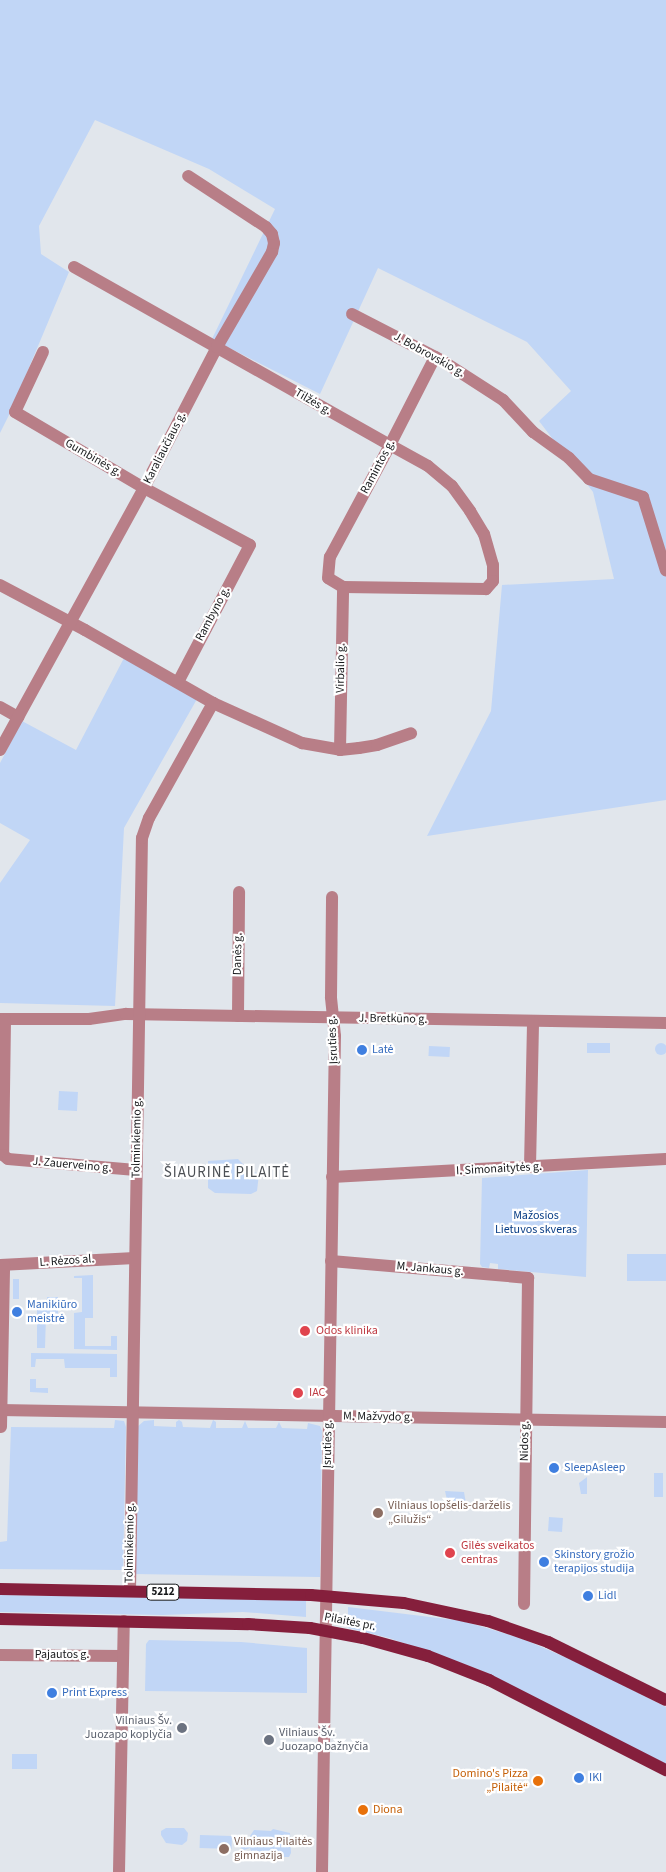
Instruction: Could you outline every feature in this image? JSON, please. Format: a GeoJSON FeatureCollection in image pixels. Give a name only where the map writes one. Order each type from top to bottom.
{"type":"FeatureCollection","features":[{"type":"Feature","properties":{"kind":"main road","name":"Pilaitės pr."},"geometry":{"type":"LineString","coordinates":[[0,1589],[326,1596],[404,1602],[488,1621],[564,1649],[666,1700]]}},
{"type":"Feature","properties":{"kind":"main road","name":"Pilaitės pr."},"geometry":{"type":"LineString","coordinates":[[0,1619],[248,1624],[327,1631],[386,1644],[464,1669],[514,1692],[666,1770]]}},
{"type":"Feature","properties":{"kind":"street","name":"Karaliaučiaus g."},"geometry":{"type":"LineString","coordinates":[[0,750],[144,488],[217,348],[272,252],[274,243],[272,234],[266,227],[188,176]]}},
{"type":"Feature","properties":{"kind":"street","name":"Tilžės g."},"geometry":{"type":"LineString","coordinates":[[74,267],[428,466],[452,486],[484,534],[493,565],[491,585],[486,588],[343,587]]}},
{"type":"Feature","properties":{"kind":"street","name":"J. Bobrovskio g."},"geometry":{"type":"LineString","coordinates":[[352,314],[435,357],[504,400],[533,432],[569,458],[589,479],[643,497],[666,570]]}},
{"type":"Feature","properties":{"kind":"street","name":"Gumbinės g."},"geometry":{"type":"LineString","coordinates":[[43,352],[15,412],[144,488],[250,545]]}},
{"type":"Feature","properties":{"kind":"street","name":"Ramintos g."},"geometry":{"type":"LineString","coordinates":[[343,587],[328,578],[330,557],[435,357]]}},
{"type":"Feature","properties":{"kind":"street","name":"Rambyno g."},"geometry":{"type":"LineString","coordinates":[[178,682],[250,545]]}},
{"type":"Feature","properties":{"kind":"street"},"geometry":{"type":"LineString","coordinates":[[0,585],[213,703],[302,743],[340,750],[377,745],[411,733]]}},
{"type":"Feature","properties":{"kind":"street","name":"Virbalio g."},"geometry":{"type":"LineString","coordinates":[[340,750],[343,587]]}},
{"type":"Feature","properties":{"kind":"street","name":"Tolminkiemio g."},"geometry":{"type":"LineString","coordinates":[[130,1591],[134,1258],[143,834],[213,703]]}},
{"type":"Feature","properties":{"kind":"street"},"geometry":{"type":"LineString","coordinates":[[0,707],[18,717]]}},
{"type":"Feature","properties":{"kind":"street","name":"Danės g."},"geometry":{"type":"LineString","coordinates":[[238,1016],[239,892]]}},
{"type":"Feature","properties":{"kind":"street","name":"Įsruties g."},"geometry":{"type":"LineString","coordinates":[[322,1872],[335,1036],[331,996],[332,897]]}},
{"type":"Feature","properties":{"kind":"street","name":"J. Bretkūno g."},"geometry":{"type":"LineString","coordinates":[[3,1019],[88,1019],[139,1014],[666,1023]]}},
{"type":"Feature","properties":{"kind":"street","name":"J. Zauerveino g."},"geometry":{"type":"LineString","coordinates":[[3,1019],[1,1153],[8,1159],[136,1170]]}},
{"type":"Feature","properties":{"kind":"street"},"geometry":{"type":"LineString","coordinates":[[530,1167],[533,1022]]}},
{"type":"Feature","properties":{"kind":"street","name":"I. Simonaitytės g."},"geometry":{"type":"LineString","coordinates":[[332,1177],[666,1159]]}},
{"type":"Feature","properties":{"kind":"street","name":"L. Rėzos al."},"geometry":{"type":"LineString","coordinates":[[2,1265],[134,1258]]}},
{"type":"Feature","properties":{"kind":"street","name":"M. Jankaus g."},"geometry":{"type":"LineString","coordinates":[[331,1261],[528,1278]]}},
{"type":"Feature","properties":{"kind":"street"},"geometry":{"type":"LineString","coordinates":[[2,1265],[2,1427]]}},
{"type":"Feature","properties":{"kind":"street","name":"Nidos g."},"geometry":{"type":"LineString","coordinates":[[524,1604],[528,1278]]}},
{"type":"Feature","properties":{"kind":"street","name":"M. Mažvydo g."},"geometry":{"type":"LineString","coordinates":[[1,1410],[666,1422]]}},
{"type":"Feature","properties":{"kind":"street"},"geometry":{"type":"LineString","coordinates":[[119,1872],[124,1621]]}},
{"type":"Feature","properties":{"kind":"street","name":"Pajautos g."},"geometry":{"type":"LineString","coordinates":[[0,1655],[123,1656]]}},
{"type":"Feature","properties":{"kind":"green space"},"geometry":{"type":"Polygon","coordinates":[[[0,0],[666,0],[666,800],[427,836],[491,711],[502,585],[614,579],[593,492],[539,421],[571,391],[527,342],[378,268],[320,394],[212,339],[275,209],[209,169],[95,120],[39,226],[41,254],[69,272],[0,433],[0,0]]]}},
{"type":"Feature","properties":{"kind":"green space"},"geometry":{"type":"Polygon","coordinates":[[[124,658],[197,699],[124,828],[115,1006],[0,1003],[0,883],[30,840],[0,823],[0,763],[22,721],[76,750],[124,658]]]}},
{"type":"Feature","properties":{"kind":"green space"},"geometry":{"type":"Polygon","coordinates":[[[587,1043],[610,1043],[610,1053],[587,1053],[587,1043]]]}},
{"type":"Feature","properties":{"kind":"green space"},"geometry":{"type":"Polygon","coordinates":[[[659,1043],[663,1043],[667,1049],[663,1055],[659,1055],[655,1051],[655,1047],[659,1043]]]}},
{"type":"Feature","properties":{"kind":"green space"},"geometry":{"type":"Polygon","coordinates":[[[429,1046],[450,1047],[449,1057],[428,1056],[429,1046]]]}},
{"type":"Feature","properties":{"kind":"green space"},"geometry":{"type":"Polygon","coordinates":[[[59,1091],[78,1092],[77,1111],[58,1110],[59,1091]]]}},
{"type":"Feature","properties":{"kind":"green space"},"geometry":{"type":"Polygon","coordinates":[[[238,1159],[249,1170],[259,1174],[257,1191],[251,1194],[215,1193],[208,1188],[208,1161],[238,1159]]]}},
{"type":"Feature","properties":{"kind":"green space","name":"Mažosios Lietuvos skveras"},"geometry":{"type":"Polygon","coordinates":[[[588,1170],[586,1277],[498,1269],[498,1264],[490,1263],[489,1268],[482,1267],[480,1264],[482,1178],[588,1170]]]}},
{"type":"Feature","properties":{"kind":"green space"},"geometry":{"type":"Polygon","coordinates":[[[627,1254],[666,1254],[666,1281],[627,1281],[627,1254]]]}},
{"type":"Feature","properties":{"kind":"green space"},"geometry":{"type":"Polygon","coordinates":[[[93,1275],[93,1318],[85,1318],[85,1346],[111,1346],[111,1336],[117,1336],[117,1350],[74,1349],[74,1313],[82,1312],[82,1278],[74,1278],[74,1276],[93,1275]]]}},
{"type":"Feature","properties":{"kind":"green space"},"geometry":{"type":"Polygon","coordinates":[[[13,1279],[19,1279],[19,1299],[13,1299],[13,1279]]]}},
{"type":"Feature","properties":{"kind":"green space"},"geometry":{"type":"Polygon","coordinates":[[[47,1297],[58,1297],[58,1314],[46,1315],[45,1348],[37,1348],[37,1308],[47,1308],[47,1297]]]}},
{"type":"Feature","properties":{"kind":"green space"},"geometry":{"type":"Polygon","coordinates":[[[31,1353],[117,1354],[117,1377],[110,1377],[110,1368],[65,1368],[64,1359],[36,1359],[35,1367],[31,1367],[31,1353]]]}},
{"type":"Feature","properties":{"kind":"green space"},"geometry":{"type":"Polygon","coordinates":[[[30,1379],[36,1379],[36,1388],[48,1388],[48,1393],[30,1392],[30,1379]]]}},
{"type":"Feature","properties":{"kind":"green space"},"geometry":{"type":"Polygon","coordinates":[[[115,1420],[124,1421],[126,1427],[123,1570],[0,1569],[0,1542],[7,1541],[11,1427],[114,1428],[115,1420]]]}},
{"type":"Feature","properties":{"kind":"green space"},"geometry":{"type":"Polygon","coordinates":[[[154,1420],[154,1426],[176,1427],[176,1422],[179,1420],[182,1422],[183,1427],[210,1428],[213,1420],[216,1422],[216,1428],[242,1428],[245,1421],[248,1428],[276,1428],[279,1422],[282,1428],[307,1429],[308,1423],[320,1426],[322,1431],[320,1577],[134,1574],[137,1427],[144,1421],[154,1420]]]}},
{"type":"Feature","properties":{"kind":"green space"},"geometry":{"type":"Polygon","coordinates":[[[654,1473],[663,1473],[663,1497],[654,1497],[654,1473]]]}},
{"type":"Feature","properties":{"kind":"green space"},"geometry":{"type":"Polygon","coordinates":[[[587,1477],[587,1494],[581,1494],[579,1483],[587,1477]]]}},
{"type":"Feature","properties":{"kind":"green space"},"geometry":{"type":"Polygon","coordinates":[[[445,1491],[464,1492],[467,1509],[447,1500],[445,1491]]]}},
{"type":"Feature","properties":{"kind":"green space"},"geometry":{"type":"Polygon","coordinates":[[[549,1517],[563,1518],[562,1532],[548,1531],[549,1517]]]}},
{"type":"Feature","properties":{"kind":"green space"},"geometry":{"type":"Polygon","coordinates":[[[0,1595],[306,1600],[306,1617],[243,1612],[163,1615],[0,1612],[0,1595]]]}},
{"type":"Feature","properties":{"kind":"green space"},"geometry":{"type":"Polygon","coordinates":[[[348,1607],[463,1621],[523,1639],[581,1664],[666,1707],[666,1764],[478,1669],[389,1638],[348,1628],[348,1607]]]}},
{"type":"Feature","properties":{"kind":"green space"},"geometry":{"type":"Polygon","coordinates":[[[149,1640],[241,1642],[307,1648],[307,1693],[145,1691],[146,1644],[149,1640]]]}},
{"type":"Feature","properties":{"kind":"green space"},"geometry":{"type":"Polygon","coordinates":[[[12,1754],[37,1754],[37,1769],[12,1769],[12,1754]]]}},
{"type":"Feature","properties":{"kind":"green space"},"geometry":{"type":"Polygon","coordinates":[[[166,1828],[184,1828],[188,1833],[187,1841],[182,1845],[166,1843],[161,1835],[161,1831],[166,1828]]]}},
{"type":"Feature","properties":{"kind":"green space"},"geometry":{"type":"Polygon","coordinates":[[[273,1829],[290,1833],[291,1853],[289,1857],[271,1857],[259,1860],[259,1858],[253,1857],[250,1848],[241,1851],[241,1844],[251,1844],[250,1836],[254,1830],[271,1831],[273,1829]]]}},
{"type":"Feature","properties":{"kind":"green space"},"geometry":{"type":"Polygon","coordinates":[[[200,1835],[232,1836],[232,1849],[200,1848],[200,1835]]]}},
{"type":"Feature","properties":{"kind":"place","name":"Latė"},"geometry":{"type":"Point","coordinates":[362,1050]}},
{"type":"Feature","properties":{"kind":"place","name":"Manikiūro meistrė"},"geometry":{"type":"Point","coordinates":[17,1312]}},
{"type":"Feature","properties":{"kind":"place","name":"Odos klinika"},"geometry":{"type":"Point","coordinates":[305,1331]}},
{"type":"Feature","properties":{"kind":"place","name":"IAC"},"geometry":{"type":"Point","coordinates":[298,1393]}},
{"type":"Feature","properties":{"kind":"place","name":"SleepAsleep"},"geometry":{"type":"Point","coordinates":[554,1468]}},
{"type":"Feature","properties":{"kind":"place","name":"Vilniaus lopšelis-darželis „Gilužis“"},"geometry":{"type":"Point","coordinates":[378,1513]}},
{"type":"Feature","properties":{"kind":"place","name":"Gilės sveikatos centras"},"geometry":{"type":"Point","coordinates":[450,1553]}},
{"type":"Feature","properties":{"kind":"place","name":"Skinstory grožio terapijos studija"},"geometry":{"type":"Point","coordinates":[544,1562]}},
{"type":"Feature","properties":{"kind":"place","name":"Lidl"},"geometry":{"type":"Point","coordinates":[588,1596]}},
{"type":"Feature","properties":{"kind":"place","name":"Print Express"},"geometry":{"type":"Point","coordinates":[52,1693]}},
{"type":"Feature","properties":{"kind":"place","name":"Vilniaus Šv. Juozapo koplyčia"},"geometry":{"type":"Point","coordinates":[182,1728]}},
{"type":"Feature","properties":{"kind":"place","name":"Vilniaus Šv. Juozapo bažnyčia"},"geometry":{"type":"Point","coordinates":[269,1740]}},
{"type":"Feature","properties":{"kind":"place","name":"IKI"},"geometry":{"type":"Point","coordinates":[579,1778]}},
{"type":"Feature","properties":{"kind":"place","name":"Domino's Pizza „Pilaitė“"},"geometry":{"type":"Point","coordinates":[538,1781]}},
{"type":"Feature","properties":{"kind":"place","name":"Diona"},"geometry":{"type":"Point","coordinates":[363,1810]}},
{"type":"Feature","properties":{"kind":"place","name":"Vilniaus Pilaitės gimnazija"},"geometry":{"type":"Point","coordinates":[224,1849]}},
{"type":"Feature","properties":{"kind":"district","name":"ŠIAURINĖ PILAITĖ"},"geometry":{"type":"Point","coordinates":[227,1173]}}]}
